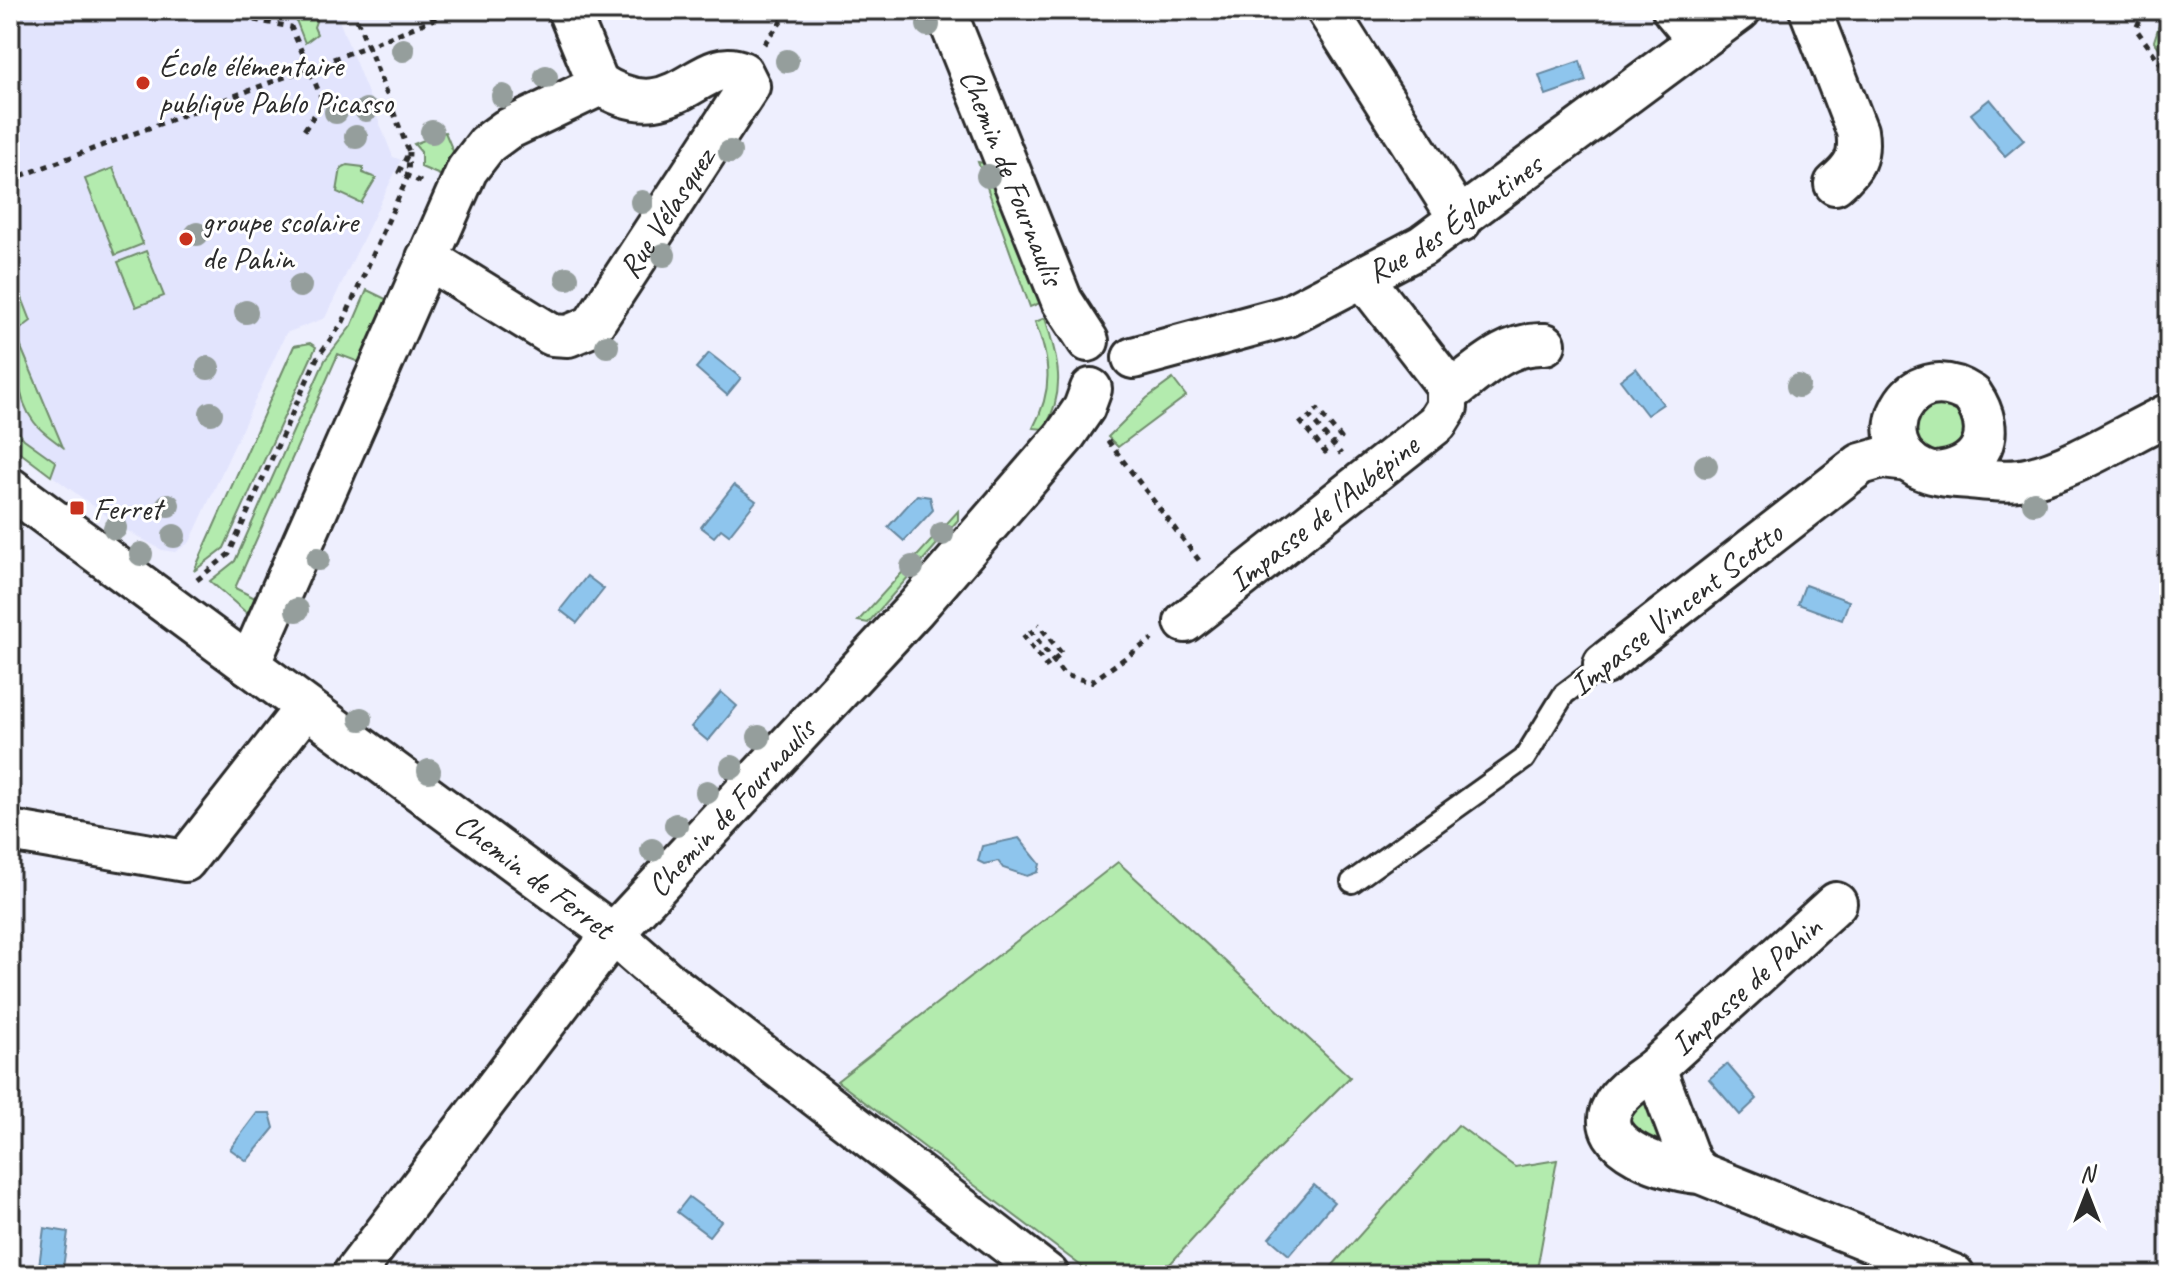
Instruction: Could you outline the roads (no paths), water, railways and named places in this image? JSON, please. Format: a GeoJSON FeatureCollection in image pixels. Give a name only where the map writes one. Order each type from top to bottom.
{"type":"FeatureCollection","features":[{"type":"Feature","properties":{"kind":"street"},"geometry":{"type":"LineString","coordinates":[[249,665],[467,170],[487,144],[515,125],[586,95],[598,83],[568,10]]}},
{"type":"Feature","properties":{"kind":"street","name":"Chemin de Fournaulis"},"geometry":{"type":"LineString","coordinates":[[945,10],[1062,301],[1088,341]]}},
{"type":"Feature","properties":{"kind":"street"},"geometry":{"type":"LineString","coordinates":[[1327,10],[1461,221]]}},
{"type":"Feature","properties":{"kind":"street","name":"Rue des Églantines"},"geometry":{"type":"LineString","coordinates":[[1133,358],[1288,316],[1364,279],[1461,221],[1686,25],[1740,10]]}},
{"type":"Feature","properties":{"kind":"street"},"geometry":{"type":"LineString","coordinates":[[1810,10],[1857,131],[1860,151],[1852,170],[1835,184]]}},
{"type":"Feature","properties":{"kind":"street","name":"Rue Vélasquez"},"geometry":{"type":"LineString","coordinates":[[427,258],[552,335],[568,336],[592,326],[749,86],[742,72],[724,69],[647,102],[623,98],[598,83]]}},
{"type":"Feature","properties":{"kind":"street"},"geometry":{"type":"LineString","coordinates":[[1364,279],[1449,393]]}},
{"type":"Feature","properties":{"kind":"street"},"geometry":{"type":"LineString","coordinates":[[1105,335],[1118,338],[1128,347],[1133,358],[1132,371],[1126,383],[1104,392],[1091,389],[1076,370],[1077,356],[1088,341],[1105,335]]}},
{"type":"Feature","properties":{"kind":"street","name":"Impasse de l'Aubépine"},"geometry":{"type":"LineString","coordinates":[[1185,622],[1437,423],[1447,407],[1449,393],[1503,352],[1532,343],[1545,344]]}},
{"type":"Feature","properties":{"kind":"street","name":"Chemin de Fournaulis"},"geometry":{"type":"LineString","coordinates":[[353,1275],[613,934],[924,598],[1064,437],[1084,408],[1091,389]]}},
{"type":"Feature","properties":{"kind":"street","name":"Impasse Vincent Scotto"},"geometry":{"type":"LineString","coordinates":[[1604,664],[1861,464],[1882,458],[1986,480],[2033,478],[2169,414]]}},
{"type":"Feature","properties":{"kind":"street","name":"Chemin de Ferret"},"geometry":{"type":"LineString","coordinates":[[10,488],[613,934],[668,982],[1048,1275]]}},
{"type":"Feature","properties":{"kind":"street"},"geometry":{"type":"LineString","coordinates":[[10,831],[185,861],[305,708]]}},
{"type":"Feature","properties":{"kind":"street","name":"Impasse de Pahin"},"geometry":{"type":"LineString","coordinates":[[1836,903],[1655,1068],[1623,1093],[1611,1109],[1611,1127],[1622,1146],[1641,1157],[1684,1172],[1700,1173],[1954,1275]]}},
{"type":"Feature","properties":{"kind":"street","name":"Impasse de Pahin"},"geometry":{"type":"LineString","coordinates":[[1655,1068],[1690,1162],[1700,1173]]}},
{"type":"Feature","properties":{"kind":"lane","name":"Impasse Vincent Scotto"},"geometry":{"type":"LineString","coordinates":[[1352,882],[1524,759],[1564,694],[1604,664]]}},
{"type":"Feature","properties":{"kind":"water"},"geometry":{"type":"Polygon","coordinates":[[[1580,61],[1586,81],[1546,95],[1539,75],[1580,61]]]}},
{"type":"Feature","properties":{"kind":"water"},"geometry":{"type":"Polygon","coordinates":[[[1990,99],[2024,140],[2005,156],[1971,114],[1990,99]]]}},
{"type":"Feature","properties":{"kind":"water"},"geometry":{"type":"Polygon","coordinates":[[[709,353],[741,378],[727,395],[696,368],[709,353]]]}},
{"type":"Feature","properties":{"kind":"water"},"geometry":{"type":"Polygon","coordinates":[[[1636,368],[1663,404],[1647,415],[1620,380],[1636,368]]]}},
{"type":"Feature","properties":{"kind":"water"},"geometry":{"type":"Polygon","coordinates":[[[734,485],[756,501],[729,535],[721,529],[714,537],[701,527],[734,485]]]}},
{"type":"Feature","properties":{"kind":"water"},"geometry":{"type":"Polygon","coordinates":[[[917,495],[930,497],[933,510],[904,541],[888,527],[917,495]]]}},
{"type":"Feature","properties":{"kind":"water"},"geometry":{"type":"Polygon","coordinates":[[[587,576],[604,589],[577,623],[560,610],[587,576]]]}},
{"type":"Feature","properties":{"kind":"water"},"geometry":{"type":"Polygon","coordinates":[[[1805,585],[1849,601],[1842,620],[1798,604],[1805,585]]]}},
{"type":"Feature","properties":{"kind":"water"},"geometry":{"type":"Polygon","coordinates":[[[721,692],[737,706],[708,741],[691,727],[721,692]]]}},
{"type":"Feature","properties":{"kind":"water"},"geometry":{"type":"Polygon","coordinates":[[[1019,838],[1040,864],[1038,872],[1027,876],[1003,868],[998,861],[984,864],[978,861],[982,846],[1019,838]]]}},
{"type":"Feature","properties":{"kind":"water"},"geometry":{"type":"Polygon","coordinates":[[[1727,1064],[1757,1099],[1740,1115],[1709,1079],[1727,1064]]]}},
{"type":"Feature","properties":{"kind":"water"},"geometry":{"type":"Polygon","coordinates":[[[257,1113],[270,1113],[274,1128],[247,1161],[230,1149],[257,1113]]]}},
{"type":"Feature","properties":{"kind":"water"},"geometry":{"type":"Polygon","coordinates":[[[1314,1185],[1334,1202],[1289,1255],[1269,1238],[1314,1185]]]}},
{"type":"Feature","properties":{"kind":"water"},"geometry":{"type":"Polygon","coordinates":[[[689,1197],[721,1221],[709,1236],[677,1212],[689,1197]]]}},
{"type":"Feature","properties":{"kind":"water"},"geometry":{"type":"Polygon","coordinates":[[[44,1228],[68,1232],[62,1275],[38,1274],[44,1228]]]}},
{"type":"Feature","properties":{"kind":"place","name":"École élémentaire publique Pablo Picasso"},"geometry":{"type":"Point","coordinates":[143,83]}},
{"type":"Feature","properties":{"kind":"place","name":"groupe scolaire de Pahin"},"geometry":{"type":"Point","coordinates":[186,239]}},
{"type":"Feature","properties":{"kind":"place","name":"Ferret"},"geometry":{"type":"Point","coordinates":[77,508]}}]}
